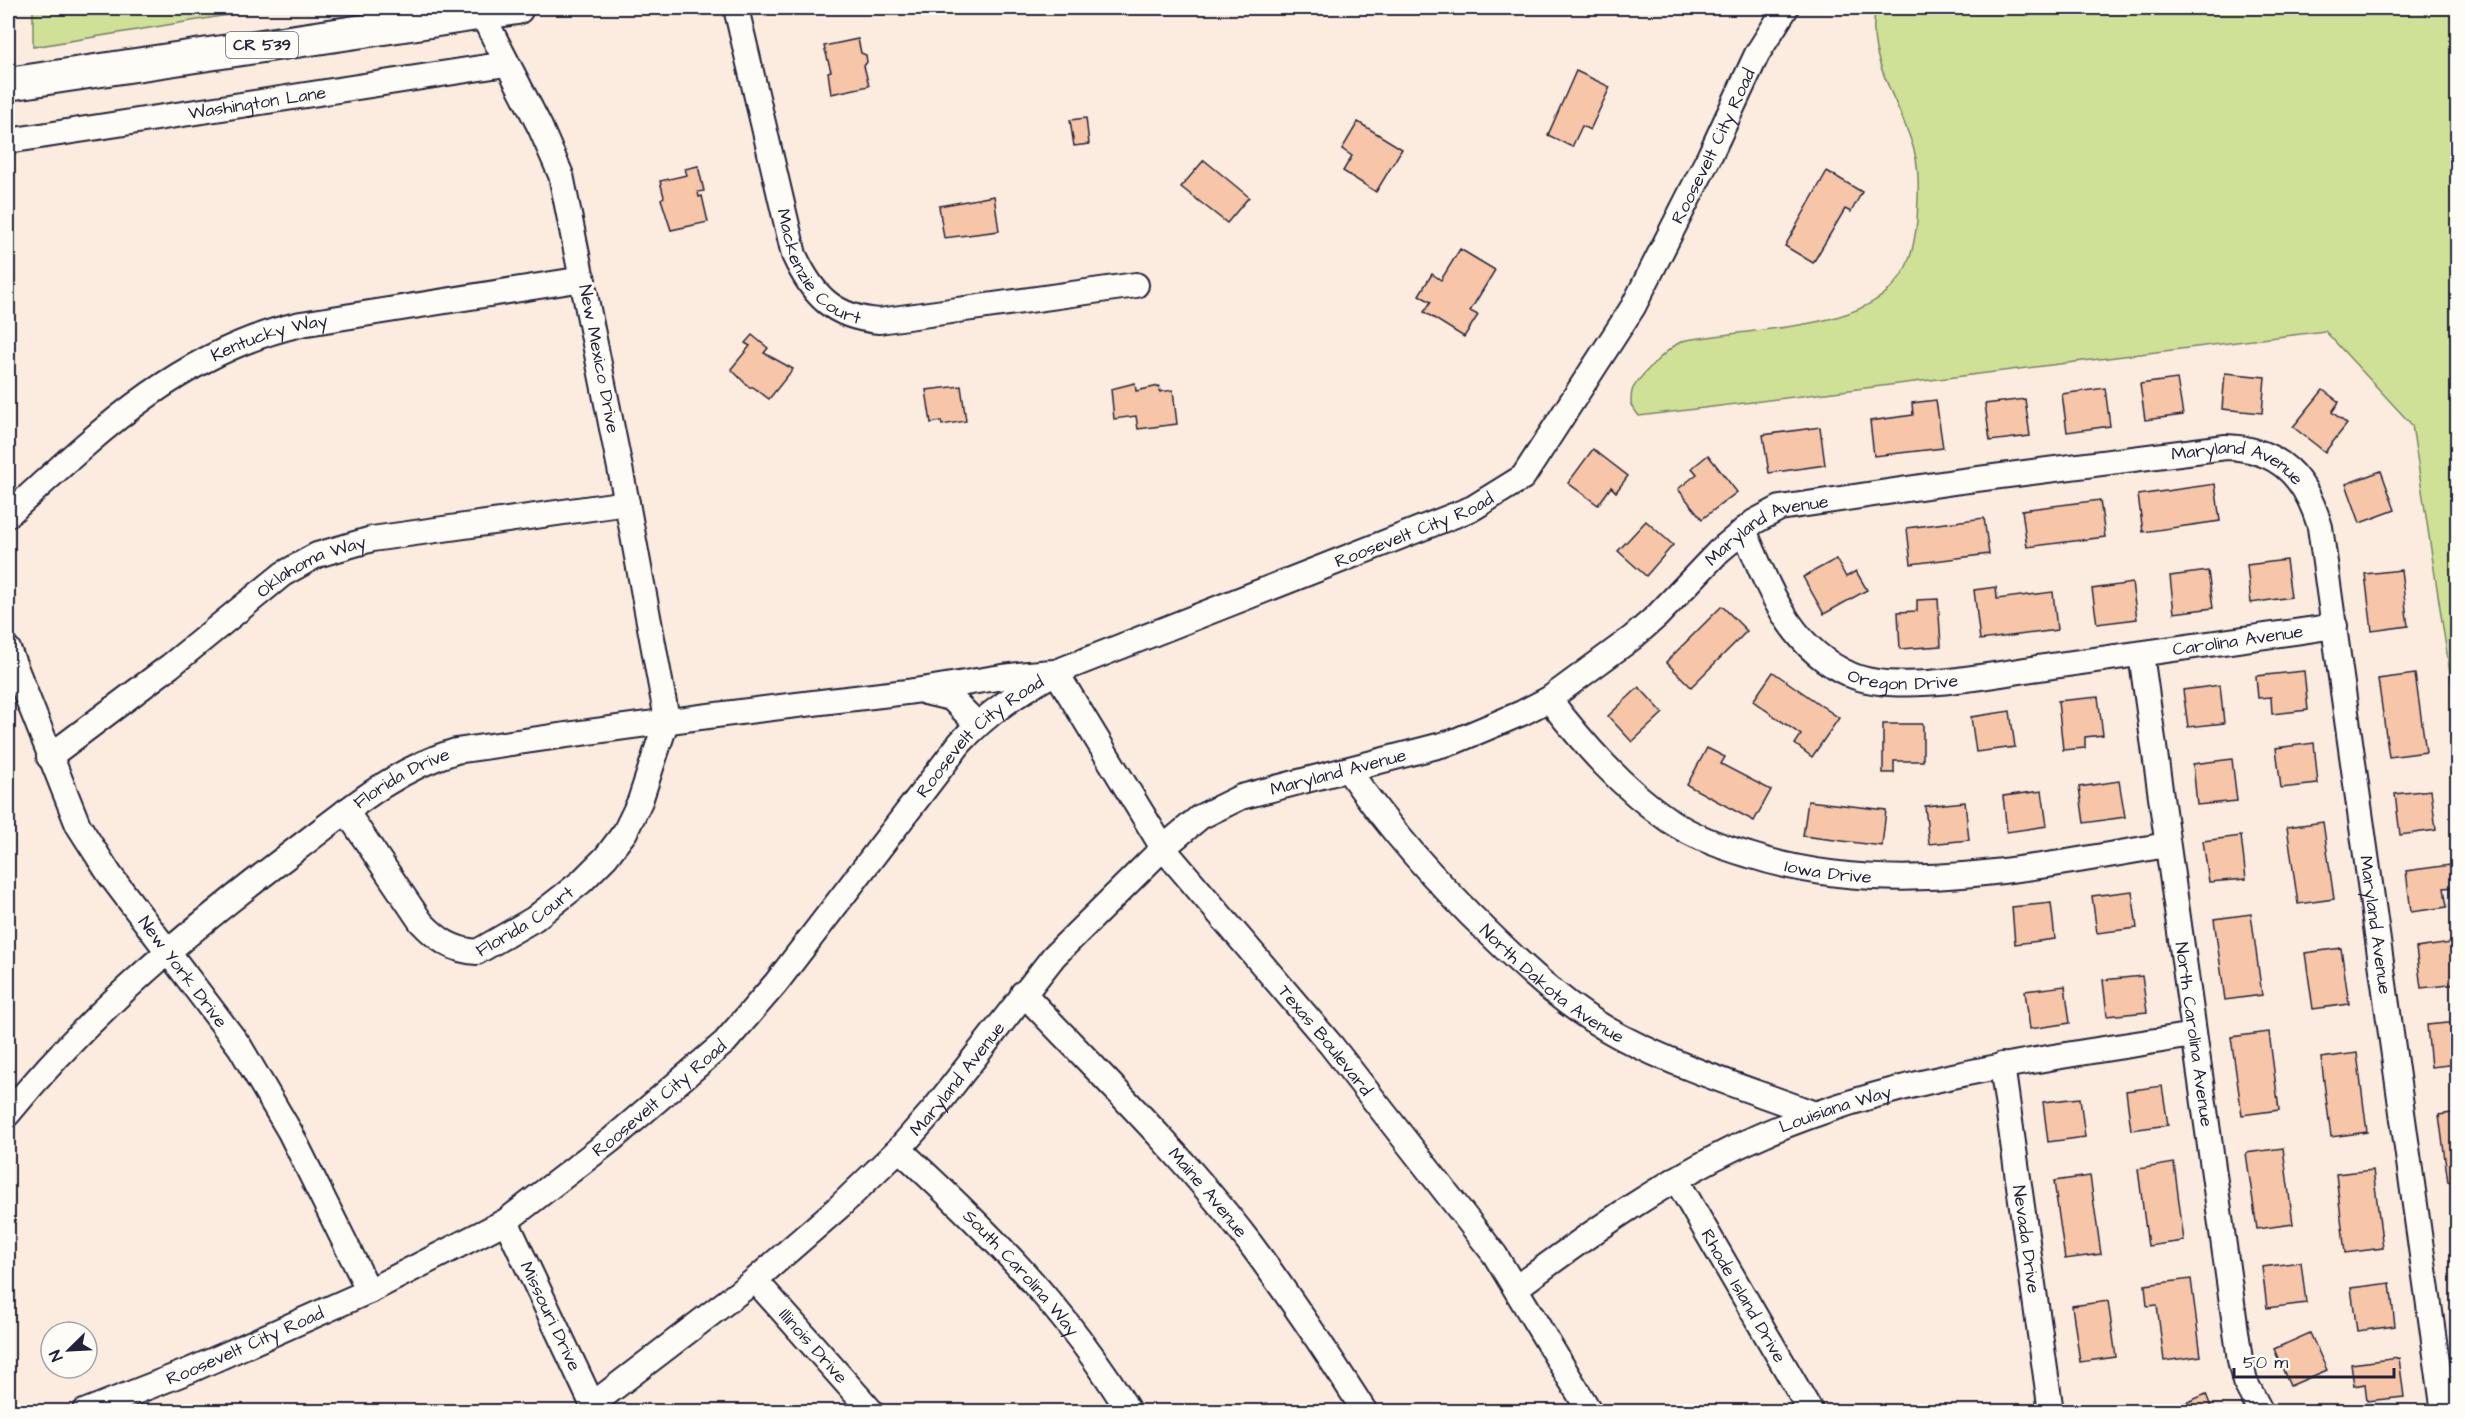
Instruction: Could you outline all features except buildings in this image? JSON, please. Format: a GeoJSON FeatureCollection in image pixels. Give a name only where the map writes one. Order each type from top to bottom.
{"type":"FeatureCollection","features":[{"type":"Feature","properties":{"kind":"main road","name":"CR 539"},"geometry":{"type":"LineString","coordinates":[[8,84],[517,8]]}},
{"type":"Feature","properties":{"kind":"street","name":"Mackenzie Court"},"geometry":{"type":"LineString","coordinates":[[736,8],[794,255],[806,279],[825,302],[846,316],[879,321],[1136,285]]}},
{"type":"Feature","properties":{"kind":"street","name":"Roosevelt City Road"},"geometry":{"type":"LineString","coordinates":[[84,1412],[191,1370],[369,1291],[506,1221],[611,1140],[724,1042],[776,982],[953,752],[977,724],[1000,705],[1056,672],[1473,508],[1523,477],[1633,307],[1710,155],[1756,54],[1786,8]]}},
{"type":"Feature","properties":{"kind":"street","name":"New Mexico Drive"},"geometry":{"type":"LineString","coordinates":[[482,14],[540,127],[561,175],[627,503],[667,719]]}},
{"type":"Feature","properties":{"kind":"street","name":"Washington Lane"},"geometry":{"type":"LineString","coordinates":[[8,141],[506,64]]}},
{"type":"Feature","properties":{"kind":"street","name":"Kentucky Way"},"geometry":{"type":"LineString","coordinates":[[8,515],[137,401],[175,375],[234,345],[271,331],[301,324],[583,279]]}},
{"type":"Feature","properties":{"kind":"street","name":"Maryland Avenue"},"geometry":{"type":"LineString","coordinates":[[595,1408],[808,1235],[899,1149],[969,1065],[1054,956],[1162,848],[1200,817],[1221,805],[1277,787],[1453,742],[1549,699],[1643,629],[1744,530],[1766,514],[1801,503],[2194,450],[2237,448],[2258,452],[2292,472],[2306,490],[2320,527],[2444,1412]]}},
{"type":"Feature","properties":{"kind":"street","name":"Oklahoma Way"},"geometry":{"type":"LineString","coordinates":[[49,757],[170,666],[283,574],[317,555],[372,539],[627,503]]}},
{"type":"Feature","properties":{"kind":"street","name":"Oregon Drive"},"geometry":{"type":"LineString","coordinates":[[1744,530],[1775,603],[1798,638],[1816,653],[1852,676],[1882,683],[1901,684],[2141,654]]}},
{"type":"Feature","properties":{"kind":"street","name":"Carolina Avenue"},"geometry":{"type":"LineString","coordinates":[[2141,654],[2335,626]]}},
{"type":"Feature","properties":{"kind":"street","name":"New York Drive"},"geometry":{"type":"LineString","coordinates":[[8,649],[49,757],[78,825],[93,850],[166,951],[223,1023],[266,1090],[311,1172],[369,1291]]}},
{"type":"Feature","properties":{"kind":"street","name":"North Carolina Avenue"},"geometry":{"type":"LineString","coordinates":[[2141,654],[2240,1360],[2246,1382],[2261,1412]]}},
{"type":"Feature","properties":{"kind":"street","name":"Florida Drive"},"geometry":{"type":"LineString","coordinates":[[8,1113],[75,1037],[166,951],[346,812],[395,777],[437,756],[456,751],[667,719],[914,691],[995,677],[1056,672]]}},
{"type":"Feature","properties":{"kind":"street","name":"Texas Boulevard"},"geometry":{"type":"LineString","coordinates":[[1056,672],[1162,848],[1331,1045],[1495,1255],[1590,1412]]}},
{"type":"Feature","properties":{"kind":"street","name":"Florida Drive"},"geometry":{"type":"LineString","coordinates":[[914,691],[939,693],[951,698],[977,724]]}},
{"type":"Feature","properties":{"kind":"street","name":"Iowa Drive"},"geometry":{"type":"LineString","coordinates":[[1549,699],[1610,772],[1644,802],[1672,822],[1701,837],[1769,862],[1851,876],[1911,879],[2010,871],[2167,845]]}},
{"type":"Feature","properties":{"kind":"street","name":"Florida Court"},"geometry":{"type":"LineString","coordinates":[[346,812],[421,922],[435,937],[448,946],[477,952],[534,919],[581,882],[606,857],[625,832],[640,801],[667,719]]}},
{"type":"Feature","properties":{"kind":"street","name":"North Dakota Avenue"},"geometry":{"type":"LineString","coordinates":[[1348,770],[1432,878],[1520,964],[1570,1006],[1622,1038],[1815,1114]]}},
{"type":"Feature","properties":{"kind":"street","name":"Maine Avenue"},"geometry":{"type":"LineString","coordinates":[[1023,993],[1128,1103],[1242,1233],[1289,1298],[1365,1412]]}},
{"type":"Feature","properties":{"kind":"street","name":"Louisiana Way"},"geometry":{"type":"LineString","coordinates":[[1516,1288],[1626,1209],[1676,1179],[1760,1136],[1815,1114],[2002,1065],[2194,1035]]}},
{"type":"Feature","properties":{"kind":"street","name":"Nevada Drive"},"geometry":{"type":"LineString","coordinates":[[2002,1065],[2051,1412]]}},
{"type":"Feature","properties":{"kind":"street","name":"South Carolina Way"},"geometry":{"type":"LineString","coordinates":[[899,1149],[958,1203],[1026,1275],[1086,1349],[1129,1412]]}},
{"type":"Feature","properties":{"kind":"street","name":"Rhode Island Drive"},"geometry":{"type":"LineString","coordinates":[[1676,1179],[1811,1412]]}},
{"type":"Feature","properties":{"kind":"street","name":"Missouri Drive"},"geometry":{"type":"LineString","coordinates":[[506,1221],[595,1408]]}},
{"type":"Feature","properties":{"kind":"street","name":"Illinois Drive"},"geometry":{"type":"LineString","coordinates":[[755,1280],[872,1412]]}},
{"type":"Feature","properties":{"kind":"green space"},"geometry":{"type":"Polygon","coordinates":[[[33,8],[271,8],[33,47],[33,8]]]}},
{"type":"Feature","properties":{"kind":"green space"},"geometry":{"type":"Polygon","coordinates":[[[1876,8],[2457,8],[2457,719],[2412,425],[2325,331],[1639,416],[1631,405],[1635,386],[1654,363],[1683,341],[1783,328],[1833,318],[1876,300],[1892,287],[1903,272],[1913,248],[1916,231],[1918,170],[1909,136],[1886,82],[1875,46],[1876,8]]]}}]}
